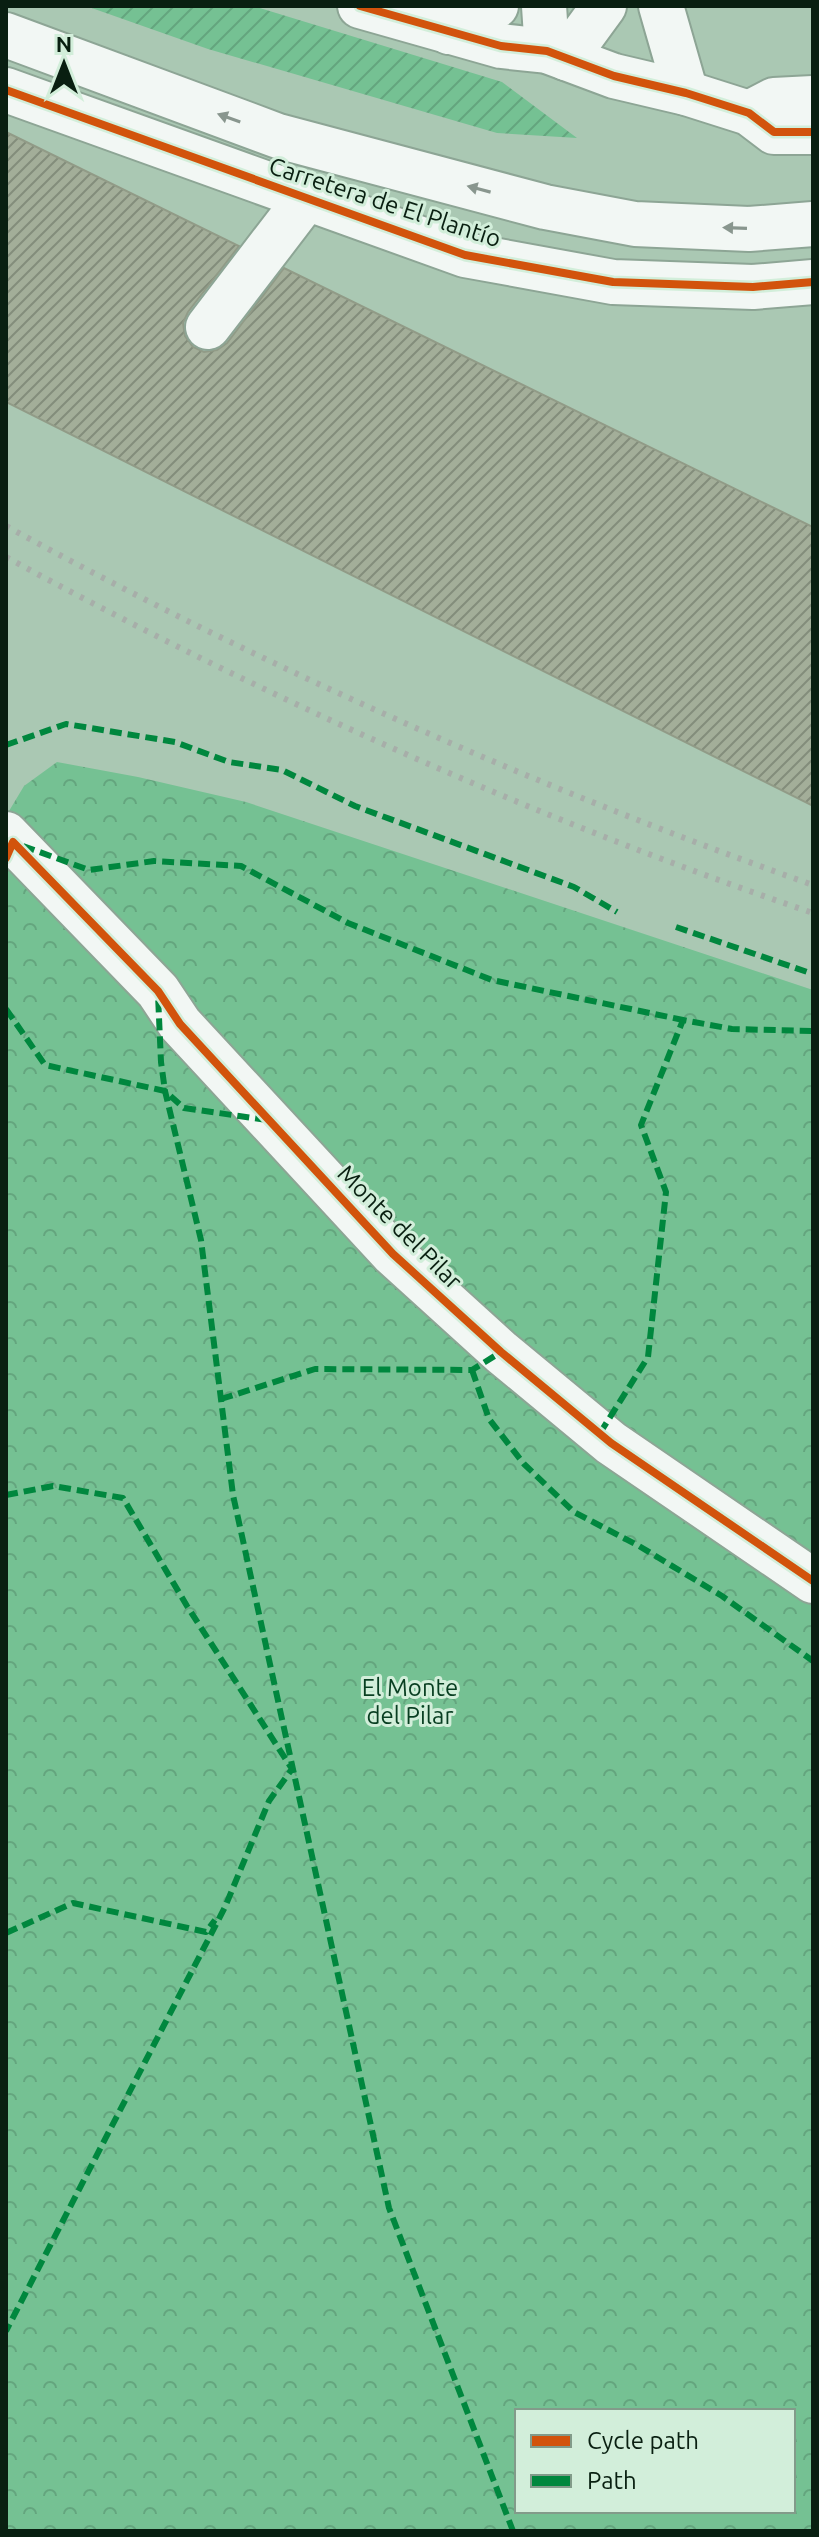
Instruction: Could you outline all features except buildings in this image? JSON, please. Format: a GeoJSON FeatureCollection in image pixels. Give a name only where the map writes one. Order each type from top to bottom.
{"type":"FeatureCollection","features":[{"type":"Feature","properties":{"kind":"street"},"geometry":{"type":"LineString","coordinates":[[360,6],[501,46],[556,54],[614,76],[686,93],[749,113],[774,132],[813,132]]}},
{"type":"Feature","properties":{"kind":"street"},"geometry":{"type":"LineString","coordinates":[[449,32],[496,6]]}},
{"type":"Feature","properties":{"kind":"street"},"geometry":{"type":"LineString","coordinates":[[544,6],[556,54]]}},
{"type":"Feature","properties":{"kind":"street"},"geometry":{"type":"LineString","coordinates":[[556,54],[604,6]]}},
{"type":"Feature","properties":{"kind":"street"},"geometry":{"type":"LineString","coordinates":[[661,6],[686,93]]}},
{"type":"Feature","properties":{"kind":"street","name":"Carretera de El Plantío"},"geometry":{"type":"LineString","coordinates":[[6,35],[278,136],[545,207],[635,224],[749,229],[813,224]]}},
{"type":"Feature","properties":{"kind":"street","name":"Carretera de El Plantío"},"geometry":{"type":"LineString","coordinates":[[6,90],[465,255],[613,282],[753,287],[813,282]]}},
{"type":"Feature","properties":{"kind":"street"},"geometry":{"type":"LineString","coordinates":[[749,113],[774,100],[813,98]]}},
{"type":"Feature","properties":{"kind":"street"},"geometry":{"type":"LineString","coordinates":[[221,334],[312,202]]}},
{"type":"Feature","properties":{"kind":"street","name":"Monte del Pilar"},"geometry":{"type":"LineString","coordinates":[[10,838],[158,991],[180,1024],[393,1254],[501,1352],[611,1443],[813,1581]]}},
{"type":"Feature","properties":{"kind":"green space"},"geometry":{"type":"Polygon","coordinates":[[[86,6],[253,6],[502,82],[577,138],[497,133],[208,49],[86,6]]]}},
{"type":"Feature","properties":{"kind":"green space","name":"El Monte del Pilar"},"geometry":{"type":"Polygon","coordinates":[[[57,762],[138,777],[246,802],[813,990],[813,2531],[6,2531],[6,816],[24,786],[57,762]]]}},
{"type":"Feature","properties":{"kind":"railway"},"geometry":{"type":"LineString","coordinates":[[6,526],[202,628],[402,722],[606,808],[813,885]]}},
{"type":"Feature","properties":{"kind":"railway"},"geometry":{"type":"LineString","coordinates":[[6,557],[201,658],[402,752],[606,837],[813,913]]}},
{"type":"Feature","properties":{"kind":"marked path"},"geometry":{"type":"LineString","coordinates":[[6,745],[66,724],[175,742],[229,762],[282,770],[355,806],[574,887],[617,912]]}},
{"type":"Feature","properties":{"kind":"marked path"},"geometry":{"type":"LineString","coordinates":[[23,846],[89,870],[154,861],[241,866],[348,923],[492,980],[683,1020]]}},
{"type":"Feature","properties":{"kind":"marked path"},"geometry":{"type":"LineString","coordinates":[[676,927],[813,974]]}},
{"type":"Feature","properties":{"kind":"marked path"},"geometry":{"type":"LineString","coordinates":[[6,1009],[45,1065],[165,1091],[158,995]]}},
{"type":"Feature","properties":{"kind":"marked path"},"geometry":{"type":"LineString","coordinates":[[600,1433],[648,1357],[666,1192],[641,1125],[683,1020],[732,1029],[813,1031]]}},
{"type":"Feature","properties":{"kind":"marked path"},"geometry":{"type":"LineString","coordinates":[[267,1120],[184,1108],[165,1091],[201,1240],[233,1495],[389,2208],[513,2531]]}},
{"type":"Feature","properties":{"kind":"marked path"},"geometry":{"type":"LineString","coordinates":[[221,1399],[315,1369],[472,1370],[501,1352]]}},
{"type":"Feature","properties":{"kind":"marked path"},"geometry":{"type":"LineString","coordinates":[[472,1370],[489,1419],[524,1464],[574,1512],[639,1546],[722,1596],[813,1661]]}},
{"type":"Feature","properties":{"kind":"marked path"},"geometry":{"type":"LineString","coordinates":[[6,1495],[53,1486],[123,1498],[187,1606],[292,1769],[269,1801],[225,1907],[6,2331]]}},
{"type":"Feature","properties":{"kind":"marked path"},"geometry":{"type":"LineString","coordinates":[[6,1933],[73,1903],[206,1932],[215,1920]]}},
{"type":"Feature","properties":{"kind":"cycle path"},"geometry":{"type":"LineString","coordinates":[[360,6],[501,46],[547,51],[614,76],[686,93],[749,113],[774,132],[813,132]]}},
{"type":"Feature","properties":{"kind":"cycle path"},"geometry":{"type":"LineString","coordinates":[[6,90],[465,255],[613,282],[753,287],[813,282]]}},
{"type":"Feature","properties":{"kind":"cycle path"},"geometry":{"type":"LineString","coordinates":[[6,858],[13,842],[158,991],[180,1024],[393,1254],[501,1352],[611,1443],[813,1581]]}}]}
